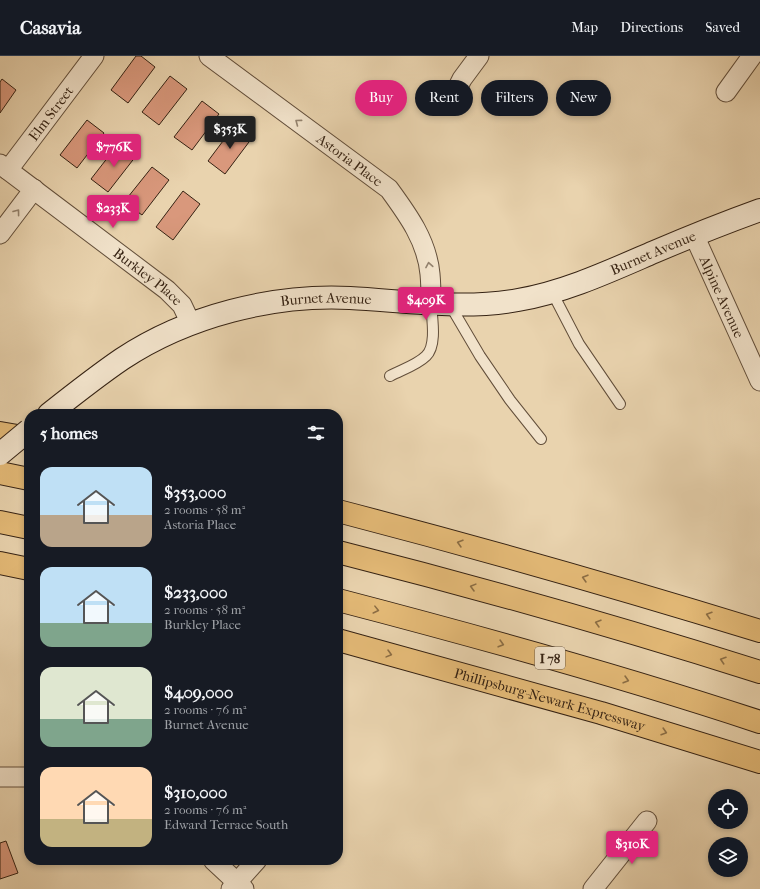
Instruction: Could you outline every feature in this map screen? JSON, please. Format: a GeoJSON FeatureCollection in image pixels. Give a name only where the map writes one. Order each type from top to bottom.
{"type":"FeatureCollection","features":[{"type":"Feature","properties":{"kind":"highway"},"geometry":{"type":"LineString","coordinates":[[0,433],[24,437]]}},
{"type":"Feature","properties":{"kind":"highway"},"geometry":{"type":"LineString","coordinates":[[0,473],[24,478]]}},
{"type":"Feature","properties":{"kind":"highway"},"geometry":{"type":"LineString","coordinates":[[343,512],[416,531],[608,585],[760,631]]}},
{"type":"Feature","properties":{"kind":"highway"},"geometry":{"type":"LineString","coordinates":[[0,522],[24,527]]}},
{"type":"Feature","properties":{"kind":"highway"},"geometry":{"type":"LineString","coordinates":[[343,553],[497,594],[692,650],[760,672]]}},
{"type":"Feature","properties":{"kind":"highway","name":"I 78"},"geometry":{"type":"LineString","coordinates":[[343,601],[528,651],[760,722]]}},
{"type":"Feature","properties":{"kind":"highway","name":"Phillipsburg-Newark Expressway"},"geometry":{"type":"LineString","coordinates":[[343,641],[601,713],[760,762]]}},
{"type":"Feature","properties":{"kind":"street","name":"Elm Street"},"geometry":{"type":"LineString","coordinates":[[4,167],[94,56]]}},
{"type":"Feature","properties":{"kind":"street","name":"Astoria Place"},"geometry":{"type":"LineString","coordinates":[[209,56],[389,190],[409,216],[420,236],[427,255],[430,273],[441,305]]}},
{"type":"Feature","properties":{"kind":"street"},"geometry":{"type":"LineString","coordinates":[[462,80],[480,56]]}},
{"type":"Feature","properties":{"kind":"street"},"geometry":{"type":"LineString","coordinates":[[726,92],[752,56]]}},
{"type":"Feature","properties":{"kind":"street","name":"Burkley Place"},"geometry":{"type":"LineString","coordinates":[[4,167],[167,290],[182,305],[191,324]]}},
{"type":"Feature","properties":{"kind":"street"},"geometry":{"type":"LineString","coordinates":[[0,234],[34,189]]}},
{"type":"Feature","properties":{"kind":"street","name":"Burnet Avenue"},"geometry":{"type":"LineString","coordinates":[[55,409],[123,358],[153,341],[191,324],[242,308],[274,302],[330,297],[441,305],[477,305],[537,297],[613,269],[694,235],[760,210]]}},
{"type":"Feature","properties":{"kind":"street","name":"Alpine Avenue"},"geometry":{"type":"LineString","coordinates":[[694,235],[760,380]]}},
{"type":"Feature","properties":{"kind":"street"},"geometry":{"type":"LineString","coordinates":[[0,454],[24,434]]}},
{"type":"Feature","properties":{"kind":"street"},"geometry":{"type":"LineString","coordinates":[[0,777],[24,777]]}},
{"type":"Feature","properties":{"kind":"street"},"geometry":{"type":"LineString","coordinates":[[593,889],[646,821]]}},
{"type":"Feature","properties":{"kind":"street"},"geometry":{"type":"LineString","coordinates":[[217,865],[237,887],[253,865]]}},
{"type":"Feature","properties":{"kind":"lane"},"geometry":{"type":"LineString","coordinates":[[552,292],[579,344],[620,404]]}},
{"type":"Feature","properties":{"kind":"lane"},"geometry":{"type":"LineString","coordinates":[[390,376],[417,362],[429,352],[432,346],[433,330],[441,305]]}},
{"type":"Feature","properties":{"kind":"lane"},"geometry":{"type":"LineString","coordinates":[[441,305],[480,356],[510,400],[541,439]]}},
{"type":"Feature","properties":{"kind":"building"},"geometry":{"type":"Polygon","coordinates":[[[136,56],[141,56],[155,67],[128,103],[111,90],[136,56]]]}},
{"type":"Feature","properties":{"kind":"building"},"geometry":{"type":"Polygon","coordinates":[[[170,76],[187,89],[159,125],[142,112],[170,76]]]}},
{"type":"Feature","properties":{"kind":"building"},"geometry":{"type":"Polygon","coordinates":[[[2,79],[16,90],[0,113],[0,82],[2,79]]]}},
{"type":"Feature","properties":{"kind":"building"},"geometry":{"type":"Polygon","coordinates":[[[202,101],[219,114],[192,150],[174,137],[202,101]]]}},
{"type":"Feature","properties":{"kind":"building"},"geometry":{"type":"Polygon","coordinates":[[[87,120],[104,133],[77,168],[60,155],[87,120]]]}},
{"type":"Feature","properties":{"kind":"building"},"geometry":{"type":"Polygon","coordinates":[[[235,125],[252,138],[225,174],[208,161],[235,125]]]}},
{"type":"Feature","properties":{"kind":"building"},"geometry":{"type":"Polygon","coordinates":[[[119,143],[136,156],[108,192],[91,179],[119,143]]]}},
{"type":"Feature","properties":{"kind":"building"},"geometry":{"type":"Polygon","coordinates":[[[152,167],[169,180],[142,215],[124,202],[152,167]]]}},
{"type":"Feature","properties":{"kind":"building"},"geometry":{"type":"Polygon","coordinates":[[[183,191],[200,204],[173,240],[156,227],[183,191]]]}},
{"type":"Feature","properties":{"kind":"building"},"geometry":{"type":"Polygon","coordinates":[[[6,841],[18,873],[0,879],[0,843],[6,841]]]}}]}
